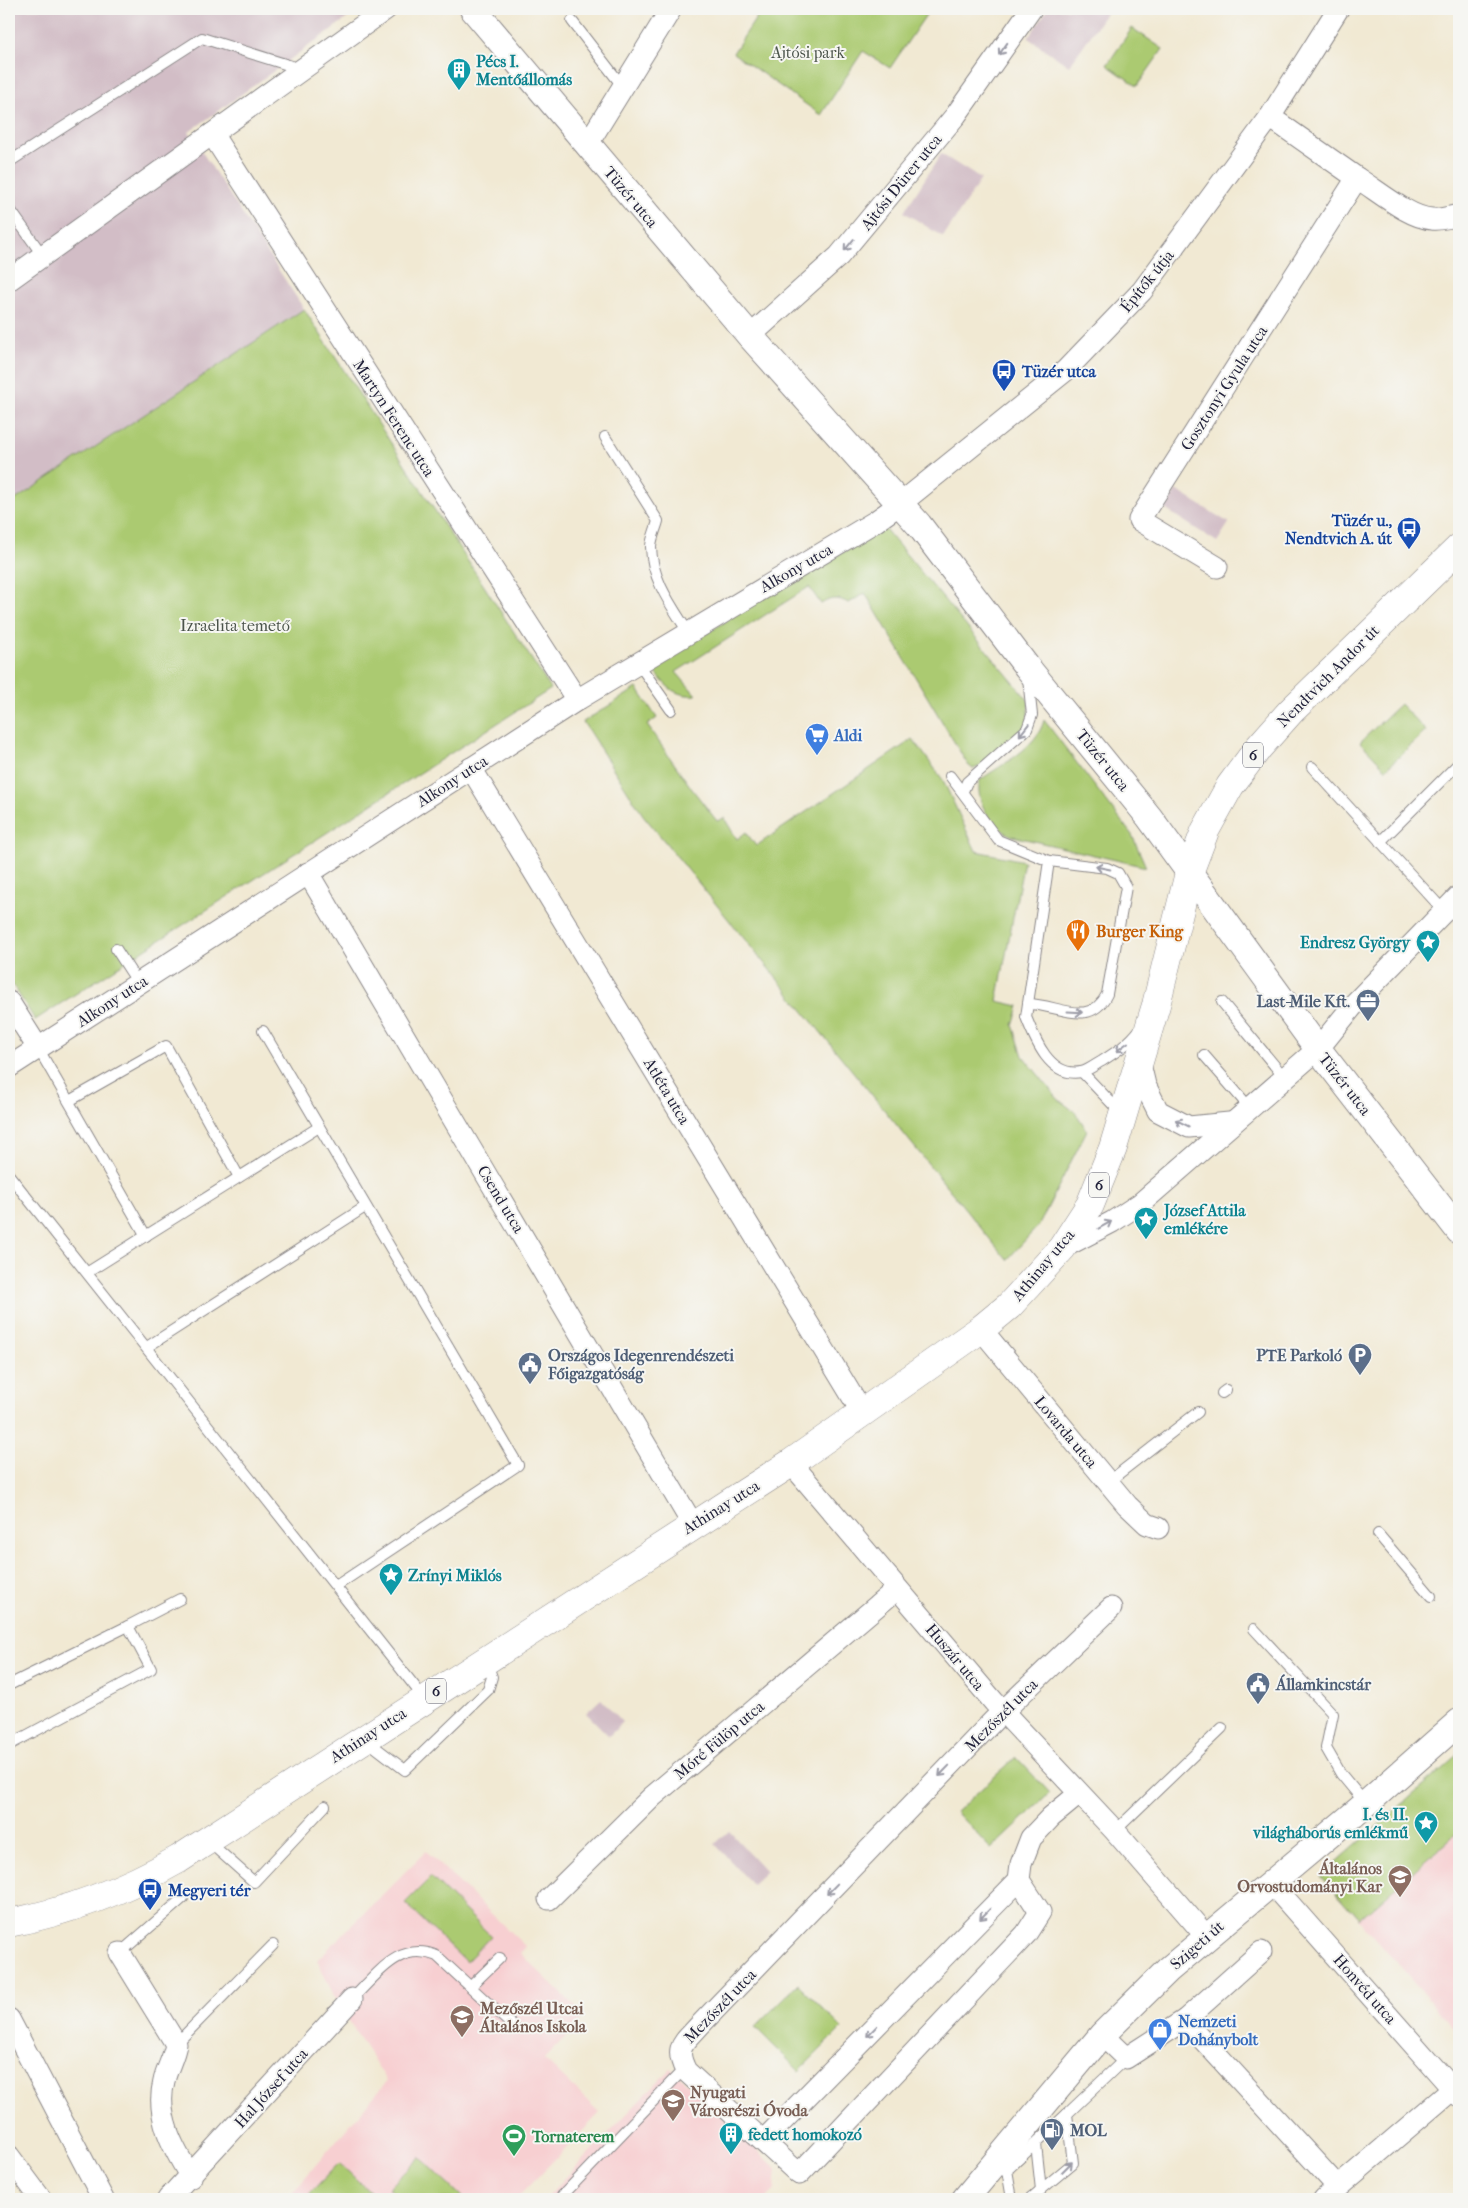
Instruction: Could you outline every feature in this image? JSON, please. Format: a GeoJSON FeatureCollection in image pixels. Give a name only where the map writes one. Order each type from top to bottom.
{"type":"FeatureCollection","features":[{"type":"Feature","properties":{"kind":"main road","name":"Nendtvich Andor út"},"geometry":{"type":"LineString","coordinates":[[1189,872],[1209,823],[1230,786],[1259,747],[1291,711],[1459,548]]}},
{"type":"Feature","properties":{"kind":"main road","name":"Athinay utca"},"geometry":{"type":"LineString","coordinates":[[9,1923],[60,1912],[94,1901],[153,1874],[791,1463],[981,1329],[1016,1299],[1062,1248],[1090,1205],[1104,1172],[1156,1005],[1189,872]]}},
{"type":"Feature","properties":{"kind":"street"},"geometry":{"type":"LineString","coordinates":[[9,280],[386,9]]}},
{"type":"Feature","properties":{"kind":"street","name":"Tüzér utca"},"geometry":{"type":"LineString","coordinates":[[473,9],[750,336],[900,504],[1149,817],[1318,1049],[1459,1231]]}},
{"type":"Feature","properties":{"kind":"street"},"geometry":{"type":"LineString","coordinates":[[587,145],[671,9]]}},
{"type":"Feature","properties":{"kind":"street","name":"Ajtósi Dürer utca"},"geometry":{"type":"LineString","coordinates":[[750,336],[840,256],[956,115],[1031,9]]}},
{"type":"Feature","properties":{"kind":"street","name":"Építők útja"},"geometry":{"type":"LineString","coordinates":[[900,504],[1065,371],[1104,333],[1142,291],[1270,117],[1338,9]]}},
{"type":"Feature","properties":{"kind":"street"},"geometry":{"type":"LineString","coordinates":[[1270,117],[1405,209],[1435,220],[1459,215]]}},
{"type":"Feature","properties":{"kind":"street","name":"Martyn Ferenc utca"},"geometry":{"type":"LineString","coordinates":[[212,134],[577,700]]}},
{"type":"Feature","properties":{"kind":"street","name":"Gosztonyi Gyula utca"},"geometry":{"type":"LineString","coordinates":[[1217,567],[1139,520],[1357,178]]}},
{"type":"Feature","properties":{"kind":"street","name":"Alkony utca"},"geometry":{"type":"LineString","coordinates":[[9,1067],[577,700],[876,521],[900,504]]}},
{"type":"Feature","properties":{"kind":"street","name":"Atléta utca"},"geometry":{"type":"LineString","coordinates":[[472,768],[863,1414]]}},
{"type":"Feature","properties":{"kind":"street","name":"Csend utca"},"geometry":{"type":"LineString","coordinates":[[308,873],[693,1525]]}},
{"type":"Feature","properties":{"kind":"street"},"geometry":{"type":"LineString","coordinates":[[1062,1248],[1112,1222],[1141,1202],[1229,1123],[1318,1049],[1356,1002],[1459,896]]}},
{"type":"Feature","properties":{"kind":"street"},"geometry":{"type":"LineString","coordinates":[[9,1002],[38,1048]]}},
{"type":"Feature","properties":{"kind":"street"},"geometry":{"type":"LineString","coordinates":[[1139,1060],[1145,1084],[1158,1111],[1189,1127],[1229,1123]]}},
{"type":"Feature","properties":{"kind":"street","name":"Lovarda utca"},"geometry":{"type":"LineString","coordinates":[[981,1329],[1127,1505],[1147,1524],[1158,1528]]}},
{"type":"Feature","properties":{"kind":"street","name":"Huszár utca"},"geometry":{"type":"LineString","coordinates":[[791,1463],[1003,1711],[1115,1831],[1206,1936]]}},
{"type":"Feature","properties":{"kind":"street","name":"Móré Fülöp utca"},"geometry":{"type":"LineString","coordinates":[[549,1899],[652,1797],[897,1589]]}},
{"type":"Feature","properties":{"kind":"street","name":"Mezőszél utca"},"geometry":{"type":"LineString","coordinates":[[1019,1880],[1040,1912],[1026,1934],[799,2174],[685,2068],[679,2052],[693,2032],[1003,1711],[1111,1608]]}},
{"type":"Feature","properties":{"kind":"street","name":"Szigeti út"},"geometry":{"type":"LineString","coordinates":[[966,2199],[1102,2035],[1206,1936],[1366,1804],[1459,1722]]}},
{"type":"Feature","properties":{"kind":"street"},"geometry":{"type":"LineString","coordinates":[[764,2140],[1019,1880],[1021,1864],[1032,1838],[1051,1817],[1079,1794]]}},
{"type":"Feature","properties":{"kind":"street","name":"Honvéd utca"},"geometry":{"type":"LineString","coordinates":[[1271,1883],[1456,2093]]}},
{"type":"Feature","properties":{"kind":"street"},"geometry":{"type":"LineString","coordinates":[[1102,2035],[1126,2058],[1185,2020],[1261,1952]]}},
{"type":"Feature","properties":{"kind":"street"},"geometry":{"type":"LineString","coordinates":[[120,1953],[176,2044],[161,2094],[164,2120],[176,2153],[191,2177]]}},
{"type":"Feature","properties":{"kind":"street","name":"Hal József utca"},"geometry":{"type":"LineString","coordinates":[[168,2199],[191,2177],[352,1999]]}},
{"type":"Feature","properties":{"kind":"street"},"geometry":{"type":"LineString","coordinates":[[9,2019],[103,2199]]}},
{"type":"Feature","properties":{"kind":"street"},"geometry":{"type":"LineString","coordinates":[[1185,2020],[1331,2193],[1456,2093]]}},
{"type":"Feature","properties":{"kind":"street"},"geometry":{"type":"LineString","coordinates":[[9,2156],[42,2199]]}},
{"type":"Feature","properties":{"kind":"lane"},"geometry":{"type":"LineString","coordinates":[[572,21],[623,87]]}},
{"type":"Feature","properties":{"kind":"lane"},"geometry":{"type":"LineString","coordinates":[[9,162],[202,38],[302,69]]}},
{"type":"Feature","properties":{"kind":"lane"},"geometry":{"type":"LineString","coordinates":[[9,208],[43,256]]}},
{"type":"Feature","properties":{"kind":"lane"},"geometry":{"type":"LineString","coordinates":[[605,437],[658,521],[651,546],[657,580],[670,605],[688,632]]}},
{"type":"Feature","properties":{"kind":"lane"},"geometry":{"type":"LineString","coordinates":[[638,663],[671,710]]}},
{"type":"Feature","properties":{"kind":"lane"},"geometry":{"type":"LineString","coordinates":[[963,791],[967,782],[1027,729],[1032,715],[1027,666]]}},
{"type":"Feature","properties":{"kind":"lane"},"geometry":{"type":"LineString","coordinates":[[1380,842],[1459,763]]}},
{"type":"Feature","properties":{"kind":"lane"},"geometry":{"type":"LineString","coordinates":[[1312,767],[1444,911]]}},
{"type":"Feature","properties":{"kind":"lane"},"geometry":{"type":"LineString","coordinates":[[950,776],[998,840],[1049,861],[1107,868],[1118,873],[1126,887],[1107,994],[1102,1003],[1092,1010],[1076,1014],[1041,1004],[1028,1004]]}},
{"type":"Feature","properties":{"kind":"lane"},"geometry":{"type":"LineString","coordinates":[[1049,861],[1026,1016],[1033,1033],[1049,1060],[1064,1071],[1082,1072],[1127,1045],[1156,1005]]}},
{"type":"Feature","properties":{"kind":"lane"},"geometry":{"type":"LineString","coordinates":[[116,949],[138,984]]}},
{"type":"Feature","properties":{"kind":"lane"},"geometry":{"type":"LineString","coordinates":[[1222,1002],[1284,1077]]}},
{"type":"Feature","properties":{"kind":"lane"},"geometry":{"type":"LineString","coordinates":[[263,1031],[518,1465],[336,1586]]}},
{"type":"Feature","properties":{"kind":"lane"},"geometry":{"type":"LineString","coordinates":[[69,1101],[166,1046],[239,1177]]}},
{"type":"Feature","properties":{"kind":"lane"},"geometry":{"type":"LineString","coordinates":[[38,1048],[146,1236]]}},
{"type":"Feature","properties":{"kind":"lane"},"geometry":{"type":"LineString","coordinates":[[1204,1055],[1249,1107]]}},
{"type":"Feature","properties":{"kind":"lane"},"geometry":{"type":"LineString","coordinates":[[1082,1072],[1123,1116]]}},
{"type":"Feature","properties":{"kind":"lane"},"geometry":{"type":"LineString","coordinates":[[88,1272],[319,1127]]}},
{"type":"Feature","properties":{"kind":"lane"},"geometry":{"type":"LineString","coordinates":[[9,1175],[88,1272],[424,1698]]}},
{"type":"Feature","properties":{"kind":"lane"},"geometry":{"type":"LineString","coordinates":[[147,1347],[366,1206]]}},
{"type":"Feature","properties":{"kind":"lane"},"geometry":{"type":"LineString","coordinates":[[1108,1482],[1198,1412]]}},
{"type":"Feature","properties":{"kind":"lane"},"geometry":{"type":"LineString","coordinates":[[1378,1534],[1431,1596]]}},
{"type":"Feature","properties":{"kind":"lane"},"geometry":{"type":"LineString","coordinates":[[9,1686],[180,1599]]}},
{"type":"Feature","properties":{"kind":"lane"},"geometry":{"type":"LineString","coordinates":[[9,1745],[151,1669],[128,1626]]}},
{"type":"Feature","properties":{"kind":"lane"},"geometry":{"type":"LineString","coordinates":[[1254,1629],[1333,1714],[1326,1748],[1341,1774],[1366,1804]]}},
{"type":"Feature","properties":{"kind":"lane"},"geometry":{"type":"LineString","coordinates":[[363,1738],[405,1770],[488,1690],[492,1677],[485,1659]]}},
{"type":"Feature","properties":{"kind":"lane"},"geometry":{"type":"LineString","coordinates":[[1115,1831],[1222,1728]]}},
{"type":"Feature","properties":{"kind":"lane"},"geometry":{"type":"LineString","coordinates":[[207,1840],[254,1882],[325,1806]]}},
{"type":"Feature","properties":{"kind":"lane"},"geometry":{"type":"LineString","coordinates":[[120,1953],[183,1898]]}},
{"type":"Feature","properties":{"kind":"lane"},"geometry":{"type":"LineString","coordinates":[[176,2044],[274,1945]]}},
{"type":"Feature","properties":{"kind":"lane"},"geometry":{"type":"LineString","coordinates":[[352,1999],[395,1957],[410,1951],[425,1951],[437,1956],[472,1986],[515,2028]]}},
{"type":"Feature","properties":{"kind":"lane"},"geometry":{"type":"LineString","coordinates":[[472,1986],[500,1958]]}},
{"type":"Feature","properties":{"kind":"lane"},"geometry":{"type":"LineString","coordinates":[[1012,2199],[1007,2170],[1126,2058]]}},
{"type":"Feature","properties":{"kind":"lane"},"geometry":{"type":"LineString","coordinates":[[562,2196],[685,2068]]}},
{"type":"Feature","properties":{"kind":"lane"},"geometry":{"type":"LineString","coordinates":[[1030,2199],[1073,2162],[1067,2114]]}},
{"type":"Feature","properties":{"kind":"lane"},"geometry":{"type":"LineString","coordinates":[[1036,2144],[1041,2190]]}},
{"type":"Feature","properties":{"kind":"shaded area"},"geometry":{"type":"Polygon","coordinates":[[[9,9],[360,9],[189,132],[304,309],[9,504],[9,9]]]}},
{"type":"Feature","properties":{"kind":"shaded area"},"geometry":{"type":"Polygon","coordinates":[[[1048,9],[1109,9],[1069,66],[1028,38],[1048,9]]]}},
{"type":"Feature","properties":{"kind":"shaded area"},"geometry":{"type":"Polygon","coordinates":[[[941,154],[981,179],[943,237],[904,212],[941,154]]]}},
{"type":"Feature","properties":{"kind":"shaded area"},"geometry":{"type":"Polygon","coordinates":[[[1176,490],[1229,523],[1217,542],[1165,509],[1176,490]]]}},
{"type":"Feature","properties":{"kind":"shaded area"},"geometry":{"type":"Polygon","coordinates":[[[601,1699],[623,1722],[609,1736],[586,1713],[601,1699]]]}},
{"type":"Feature","properties":{"kind":"shaded area","name":"Általános Orvostudományi Kar"},"geometry":{"type":"Polygon","coordinates":[[[1459,1754],[1459,2035],[1321,1876],[1459,1754]]]}},
{"type":"Feature","properties":{"kind":"shaded area"},"geometry":{"type":"Polygon","coordinates":[[[729,1831],[766,1871],[752,1884],[715,1844],[729,1831]]]}},
{"type":"Feature","properties":{"kind":"shaded area","name":"Mezőszél Utcai Általános Iskola"},"geometry":{"type":"Polygon","coordinates":[[[426,1851],[526,1947],[520,1953],[585,2016],[544,2059],[600,2113],[516,2199],[297,2199],[291,2194],[387,2081],[337,2002],[317,1960],[426,1851]]]}},
{"type":"Feature","properties":{"kind":"shaded area","name":"Nyugati Városrészi Óvoda"},"geometry":{"type":"Polygon","coordinates":[[[671,2068],[777,2169],[775,2190],[766,2199],[545,2199],[671,2068]]]}},
{"type":"Feature","properties":{"kind":"green space","name":"Ajtósi park"},"geometry":{"type":"Polygon","coordinates":[[[762,9],[930,9],[890,68],[863,51],[821,115],[733,53],[762,9]]]}},
{"type":"Feature","properties":{"kind":"green space"},"geometry":{"type":"Polygon","coordinates":[[[1132,28],[1163,49],[1137,86],[1107,65],[1132,28]]]}},
{"type":"Feature","properties":{"kind":"green space","name":"Izraelita temető"},"geometry":{"type":"Polygon","coordinates":[[[304,309],[551,689],[35,1020],[9,979],[9,504],[304,309]]]}},
{"type":"Feature","properties":{"kind":"green space"},"geometry":{"type":"Polygon","coordinates":[[[885,529],[1029,701],[1027,729],[981,766],[973,769],[968,765],[865,593],[849,603],[835,599],[821,604],[809,587],[676,672],[696,695],[682,694],[670,689],[653,668],[776,589],[885,529]]]}},
{"type":"Feature","properties":{"kind":"green space"},"geometry":{"type":"Polygon","coordinates":[[[637,688],[657,718],[647,725],[717,821],[724,818],[737,839],[746,832],[756,846],[913,739],[943,780],[976,851],[1024,861],[997,1001],[1019,1006],[1013,1025],[1023,1056],[1058,1099],[1075,1112],[1087,1130],[1039,1225],[1007,1260],[643,815],[583,722],[637,688]]]}},
{"type":"Feature","properties":{"kind":"green space"},"geometry":{"type":"Polygon","coordinates":[[[1400,704],[1426,731],[1386,769],[1360,742],[1400,704]]]}},
{"type":"Feature","properties":{"kind":"green space"},"geometry":{"type":"Polygon","coordinates":[[[1044,720],[1132,835],[1146,867],[1012,836],[992,821],[982,805],[979,788],[980,780],[1026,747],[1040,730],[1044,720]]]}},
{"type":"Feature","properties":{"kind":"green space"},"geometry":{"type":"Polygon","coordinates":[[[1459,1754],[1459,1831],[1359,1919],[1321,1876],[1459,1754]]]}},
{"type":"Feature","properties":{"kind":"green space"},"geometry":{"type":"Polygon","coordinates":[[[1016,1757],[1050,1793],[991,1849],[956,1812],[1016,1757]]]}},
{"type":"Feature","properties":{"kind":"green space"},"geometry":{"type":"Polygon","coordinates":[[[431,1877],[491,1936],[466,1962],[405,1903],[431,1877]]]}},
{"type":"Feature","properties":{"kind":"green space"},"geometry":{"type":"Polygon","coordinates":[[[798,1984],[842,2028],[799,2071],[755,2027],[798,1984]]]}},
{"type":"Feature","properties":{"kind":"green space"},"geometry":{"type":"Polygon","coordinates":[[[420,2157],[464,2199],[400,2199],[389,2188],[420,2157]]]}},
{"type":"Feature","properties":{"kind":"green space"},"geometry":{"type":"Polygon","coordinates":[[[339,2163],[377,2199],[315,2199],[309,2194],[339,2163]]]}},
{"type":"Feature","properties":{"kind":"place","name":"Pécs I. Mentőállomás"},"geometry":{"type":"Point","coordinates":[459,91]}},
{"type":"Feature","properties":{"kind":"place","name":"Tüzér utca"},"geometry":{"type":"Point","coordinates":[1004,392]}},
{"type":"Feature","properties":{"kind":"place","name":"Tüzér u., Nendtvich A. út"},"geometry":{"type":"Point","coordinates":[1409,550]}},
{"type":"Feature","properties":{"kind":"place","name":"Aldi"},"geometry":{"type":"Point","coordinates":[817,756]}},
{"type":"Feature","properties":{"kind":"place","name":"Burger King"},"geometry":{"type":"Point","coordinates":[1078,952]}},
{"type":"Feature","properties":{"kind":"place","name":"Endresz György"},"geometry":{"type":"Point","coordinates":[1428,963]}},
{"type":"Feature","properties":{"kind":"place","name":"Last-Mile Kft."},"geometry":{"type":"Point","coordinates":[1368,1022]}},
{"type":"Feature","properties":{"kind":"place","name":"József Attila emlékére"},"geometry":{"type":"Point","coordinates":[1146,1240]}},
{"type":"Feature","properties":{"kind":"place","name":"PTE Parkoló"},"geometry":{"type":"Point","coordinates":[1360,1376]}},
{"type":"Feature","properties":{"kind":"place","name":"Országos Idegenrendészeti Főigazgatóság"},"geometry":{"type":"Point","coordinates":[530,1385]}},
{"type":"Feature","properties":{"kind":"place","name":"Zrínyi Miklós"},"geometry":{"type":"Point","coordinates":[391,1596]}},
{"type":"Feature","properties":{"kind":"place","name":"Államkincstár"},"geometry":{"type":"Point","coordinates":[1258,1705]}},
{"type":"Feature","properties":{"kind":"place","name":"I. és II. világháborús emlékmű"},"geometry":{"type":"Point","coordinates":[1426,1844]}},
{"type":"Feature","properties":{"kind":"place","name":"Általános Orvostudományi Kar"},"geometry":{"type":"Point","coordinates":[1400,1898]}},
{"type":"Feature","properties":{"kind":"place","name":"Megyeri tér"},"geometry":{"type":"Point","coordinates":[150,1911]}},
{"type":"Feature","properties":{"kind":"place","name":"Mezőszél Utcai Általános Iskola"},"geometry":{"type":"Point","coordinates":[462,2038]}},
{"type":"Feature","properties":{"kind":"place","name":"Nemzeti Dohánybolt"},"geometry":{"type":"Point","coordinates":[1160,2051]}},
{"type":"Feature","properties":{"kind":"place","name":"Nyugati Városrészi Óvoda"},"geometry":{"type":"Point","coordinates":[673,2122]}},
{"type":"Feature","properties":{"kind":"place","name":"MOL"},"geometry":{"type":"Point","coordinates":[1052,2151]}},
{"type":"Feature","properties":{"kind":"place","name":"fedett homokozó"},"geometry":{"type":"Point","coordinates":[731,2155]}},
{"type":"Feature","properties":{"kind":"place","name":"Tornaterem"},"geometry":{"type":"Point","coordinates":[514,2157]}}]}
